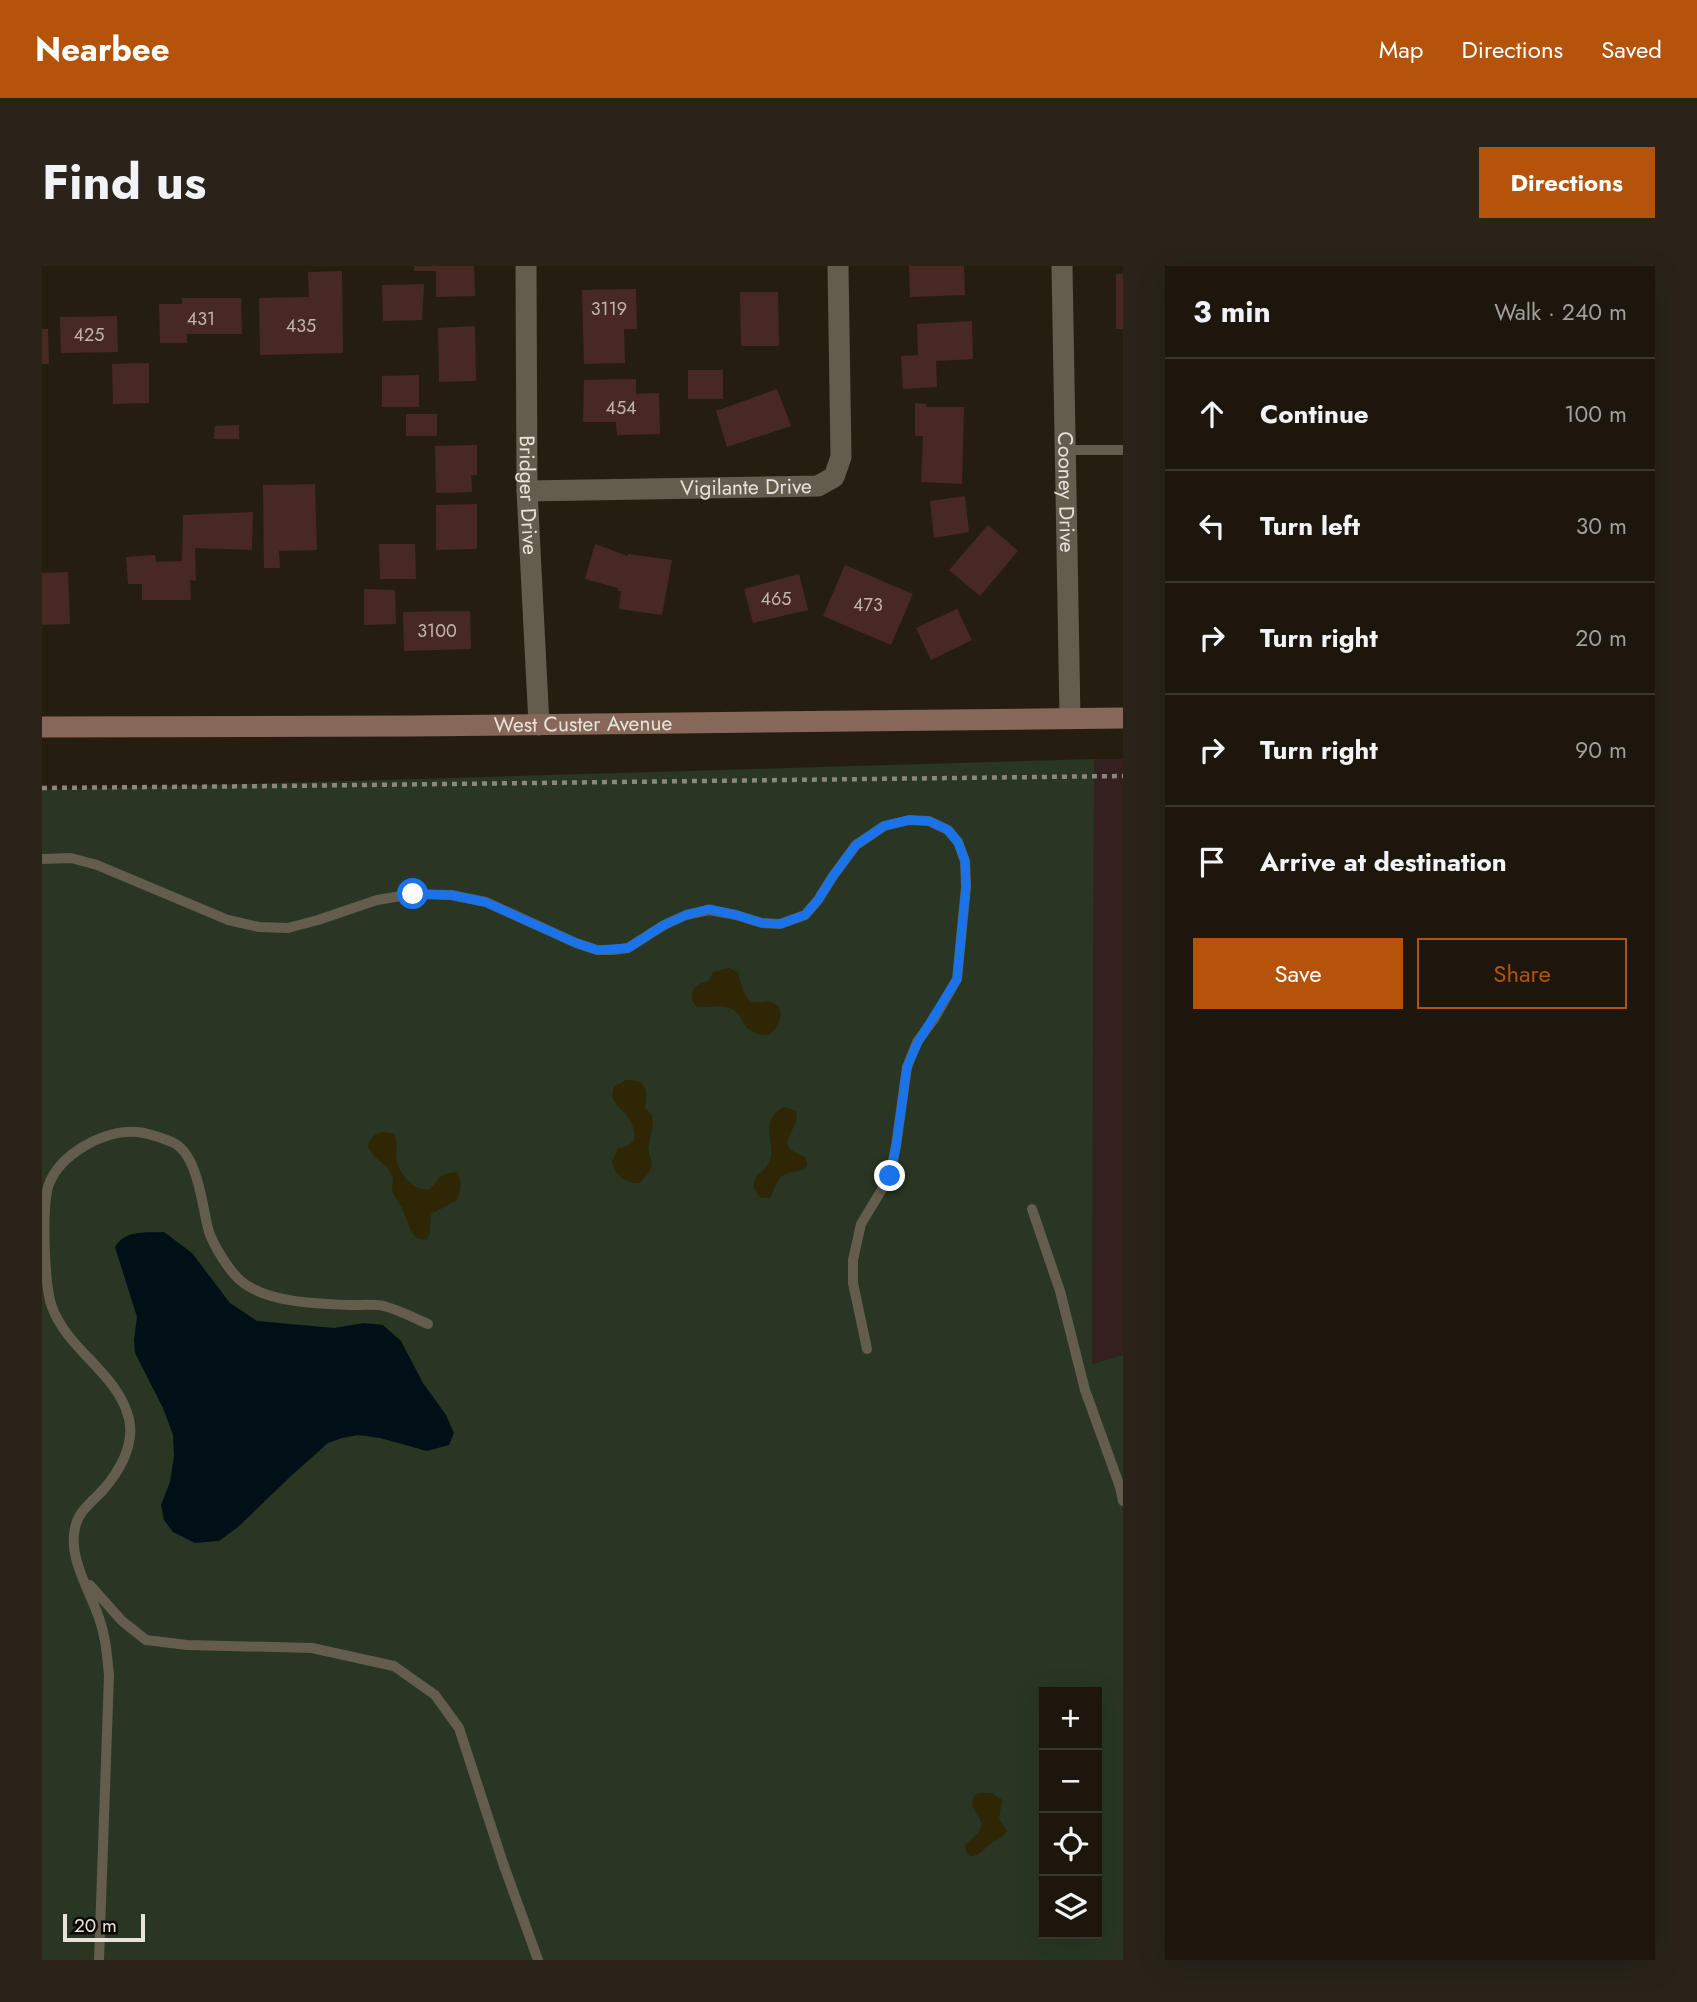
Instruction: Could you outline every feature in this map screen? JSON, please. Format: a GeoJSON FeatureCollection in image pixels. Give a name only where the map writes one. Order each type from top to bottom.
{"type":"FeatureCollection","features":[{"type":"Feature","properties":{"kind":"main road","name":"West Custer Avenue"},"geometry":{"type":"LineString","coordinates":[[42,727],[539,725],[1123,718]]}},
{"type":"Feature","properties":{"kind":"street","name":"Bridger Drive"},"geometry":{"type":"LineString","coordinates":[[526,266],[527,491],[539,725]]}},
{"type":"Feature","properties":{"kind":"street","name":"Vigilante Drive"},"geometry":{"type":"LineString","coordinates":[[527,491],[818,486],[834,477],[841,457],[838,266]]}},
{"type":"Feature","properties":{"kind":"street","name":"Cooney Drive"},"geometry":{"type":"LineString","coordinates":[[1062,266],[1070,719]]}},
{"type":"Feature","properties":{"kind":"lane"},"geometry":{"type":"LineString","coordinates":[[1065,450],[1123,450]]}},
{"type":"Feature","properties":{"kind":"lane"},"geometry":{"type":"LineString","coordinates":[[42,859],[71,858],[97,865],[228,920],[259,927],[288,928],[377,900],[413,894],[451,895],[485,902],[597,950],[613,950],[628,948],[664,925],[709,909],[762,923],[780,924],[805,915],[856,845],[884,826],[909,820],[929,821],[948,830],[958,842],[965,861],[966,887],[957,979],[918,1042],[907,1067],[890,1176],[861,1224],[853,1260],[853,1283],[867,1349]]}},
{"type":"Feature","properties":{"kind":"lane"},"geometry":{"type":"LineString","coordinates":[[99,1960],[107,1648],[75,1550],[75,1528],[84,1508],[120,1469],[130,1433],[129,1418],[117,1391],[70,1338],[51,1305],[44,1235],[48,1185],[61,1164],[82,1147],[107,1135],[136,1132],[176,1143],[186,1155],[197,1177],[210,1235],[240,1281],[288,1300],[382,1306],[428,1324]]}},
{"type":"Feature","properties":{"kind":"lane"},"geometry":{"type":"LineString","coordinates":[[1032,1209],[1060,1291],[1085,1390],[1123,1501]]}},
{"type":"Feature","properties":{"kind":"lane"},"geometry":{"type":"LineString","coordinates":[[82,1575],[122,1621],[146,1640],[187,1645],[312,1648],[394,1666],[435,1695],[459,1728],[538,1960]]}},
{"type":"Feature","properties":{"kind":"path"},"geometry":{"type":"LineString","coordinates":[[42,788],[1123,776]]}},
{"type":"Feature","properties":{"kind":"shaded area"},"geometry":{"type":"Polygon","coordinates":[[[1094,759],[1123,759],[1123,1355],[1092,1364],[1094,759]]]}},
{"type":"Feature","properties":{"kind":"shaded area"},"geometry":{"type":"Polygon","coordinates":[[[164,1232],[192,1253],[230,1303],[257,1321],[334,1328],[364,1323],[383,1325],[401,1341],[423,1383],[446,1415],[454,1433],[449,1445],[427,1451],[380,1438],[358,1435],[342,1438],[328,1443],[238,1527],[219,1541],[195,1543],[173,1532],[164,1520],[161,1505],[170,1482],[174,1456],[173,1435],[163,1408],[135,1353],[137,1317],[115,1247],[131,1235],[164,1232]]]}},
{"type":"Feature","properties":{"kind":"green space"},"geometry":{"type":"Polygon","coordinates":[[[1094,759],[1092,1364],[1123,1355],[1123,1960],[42,1960],[42,790],[1094,759]]]}},
{"type":"Feature","properties":{"kind":"sand"},"geometry":{"type":"Polygon","coordinates":[[[729,968],[738,973],[743,991],[749,1000],[754,1003],[771,1002],[780,1009],[778,1023],[769,1035],[752,1032],[730,1008],[697,1007],[694,1003],[692,994],[695,987],[708,981],[714,972],[729,968]]]}},
{"type":"Feature","properties":{"kind":"sand"},"geometry":{"type":"Polygon","coordinates":[[[626,1080],[642,1084],[646,1091],[645,1108],[652,1115],[648,1149],[652,1163],[649,1173],[639,1183],[621,1178],[612,1162],[618,1149],[634,1140],[631,1122],[617,1106],[612,1094],[614,1087],[626,1080]]]}},
{"type":"Feature","properties":{"kind":"sand"},"geometry":{"type":"Polygon","coordinates":[[[784,1107],[796,1111],[797,1117],[787,1141],[788,1145],[806,1158],[807,1166],[781,1177],[770,1198],[761,1198],[754,1189],[755,1179],[767,1166],[771,1155],[771,1119],[784,1107]]]}},
{"type":"Feature","properties":{"kind":"sand"},"geometry":{"type":"Polygon","coordinates":[[[382,1132],[394,1134],[397,1142],[397,1163],[414,1186],[430,1189],[443,1175],[457,1172],[459,1175],[457,1200],[431,1214],[430,1234],[426,1240],[417,1238],[411,1231],[392,1192],[393,1178],[388,1168],[368,1147],[373,1136],[382,1132]]]}},
{"type":"Feature","properties":{"kind":"sand"},"geometry":{"type":"Polygon","coordinates":[[[992,1793],[1002,1800],[999,1818],[1007,1832],[978,1854],[971,1856],[965,1845],[978,1833],[982,1825],[972,1804],[975,1795],[992,1793]]]}},
{"type":"Feature","properties":{"kind":"building"},"geometry":{"type":"Polygon","coordinates":[[[414,266],[474,266],[475,296],[436,297],[436,271],[414,271],[414,266]]]}},
{"type":"Feature","properties":{"kind":"building"},"geometry":{"type":"Polygon","coordinates":[[[909,266],[964,266],[965,295],[910,297],[909,266]]]}},
{"type":"Feature","properties":{"kind":"building"},"geometry":{"type":"Polygon","coordinates":[[[342,271],[343,353],[260,355],[259,298],[309,297],[308,272],[342,271]]]}},
{"type":"Feature","properties":{"kind":"building"},"geometry":{"type":"Polygon","coordinates":[[[1116,274],[1123,274],[1123,329],[1116,329],[1116,274]]]}},
{"type":"Feature","properties":{"kind":"building"},"geometry":{"type":"Polygon","coordinates":[[[424,284],[422,320],[383,321],[382,285],[424,284]]]}},
{"type":"Feature","properties":{"kind":"building"},"geometry":{"type":"Polygon","coordinates":[[[636,289],[637,329],[624,329],[625,363],[584,364],[582,290],[636,289]]]}},
{"type":"Feature","properties":{"kind":"building"},"geometry":{"type":"Polygon","coordinates":[[[740,292],[778,292],[779,346],[741,346],[740,292]]]}},
{"type":"Feature","properties":{"kind":"building"},"geometry":{"type":"Polygon","coordinates":[[[182,298],[241,298],[242,334],[187,334],[187,343],[160,343],[159,304],[182,304],[182,298]]]}},
{"type":"Feature","properties":{"kind":"building"},"geometry":{"type":"Polygon","coordinates":[[[117,316],[118,352],[61,353],[60,317],[117,316]]]}},
{"type":"Feature","properties":{"kind":"building"},"geometry":{"type":"Polygon","coordinates":[[[972,321],[973,359],[936,361],[937,387],[903,389],[901,356],[918,355],[917,324],[972,321]]]}},
{"type":"Feature","properties":{"kind":"building"},"geometry":{"type":"Polygon","coordinates":[[[475,326],[476,381],[439,382],[438,328],[475,326]]]}},
{"type":"Feature","properties":{"kind":"building"},"geometry":{"type":"Polygon","coordinates":[[[42,329],[48,329],[49,364],[42,364],[42,329]]]}},
{"type":"Feature","properties":{"kind":"building"},"geometry":{"type":"Polygon","coordinates":[[[149,363],[149,403],[113,404],[112,364],[149,363]]]}},
{"type":"Feature","properties":{"kind":"building"},"geometry":{"type":"Polygon","coordinates":[[[688,370],[723,370],[723,399],[688,399],[688,370]]]}},
{"type":"Feature","properties":{"kind":"building"},"geometry":{"type":"Polygon","coordinates":[[[419,375],[419,407],[382,407],[382,376],[419,375]]]}},
{"type":"Feature","properties":{"kind":"building"},"geometry":{"type":"Polygon","coordinates":[[[636,379],[636,394],[659,393],[660,434],[617,435],[616,422],[583,422],[584,380],[636,379]]]}},
{"type":"Feature","properties":{"kind":"building"},"geometry":{"type":"Polygon","coordinates":[[[777,389],[791,426],[727,447],[716,411],[777,389]]]}},
{"type":"Feature","properties":{"kind":"building"},"geometry":{"type":"Polygon","coordinates":[[[915,403],[927,404],[926,407],[964,407],[962,484],[921,482],[923,436],[915,436],[915,403]]]}},
{"type":"Feature","properties":{"kind":"building"},"geometry":{"type":"Polygon","coordinates":[[[406,414],[437,414],[437,436],[406,436],[406,414]]]}},
{"type":"Feature","properties":{"kind":"building"},"geometry":{"type":"Polygon","coordinates":[[[239,425],[239,439],[214,439],[215,426],[239,425]]]}},
{"type":"Feature","properties":{"kind":"building"},"geometry":{"type":"Polygon","coordinates":[[[477,445],[477,475],[471,475],[472,492],[436,493],[435,446],[477,445]]]}},
{"type":"Feature","properties":{"kind":"building"},"geometry":{"type":"Polygon","coordinates":[[[315,484],[317,550],[279,551],[280,568],[264,568],[263,485],[315,484]]]}},
{"type":"Feature","properties":{"kind":"building"},"geometry":{"type":"Polygon","coordinates":[[[965,496],[969,532],[934,538],[930,501],[965,496]]]}},
{"type":"Feature","properties":{"kind":"building"},"geometry":{"type":"Polygon","coordinates":[[[477,504],[477,549],[436,550],[436,505],[477,504]]]}},
{"type":"Feature","properties":{"kind":"building"},"geometry":{"type":"Polygon","coordinates":[[[253,512],[252,550],[195,548],[196,581],[190,580],[191,600],[142,600],[142,584],[128,584],[126,557],[155,555],[156,562],[182,561],[183,515],[253,512]]]}},
{"type":"Feature","properties":{"kind":"building"},"geometry":{"type":"Polygon","coordinates":[[[988,525],[1018,551],[980,596],[949,570],[988,525]]]}},
{"type":"Feature","properties":{"kind":"building"},"geometry":{"type":"Polygon","coordinates":[[[379,544],[415,544],[416,579],[380,579],[379,544]]]}},
{"type":"Feature","properties":{"kind":"building"},"geometry":{"type":"Polygon","coordinates":[[[595,544],[628,556],[672,560],[662,615],[619,609],[621,591],[618,591],[618,588],[585,579],[595,544]]]}},
{"type":"Feature","properties":{"kind":"building"},"geometry":{"type":"Polygon","coordinates":[[[845,565],[913,594],[891,645],[823,616],[845,565]]]}},
{"type":"Feature","properties":{"kind":"building"},"geometry":{"type":"Polygon","coordinates":[[[68,572],[70,624],[42,625],[42,573],[68,572]]]}},
{"type":"Feature","properties":{"kind":"building"},"geometry":{"type":"Polygon","coordinates":[[[799,574],[808,610],[753,623],[744,589],[799,574]]]}},
{"type":"Feature","properties":{"kind":"building"},"geometry":{"type":"Polygon","coordinates":[[[364,589],[395,590],[396,624],[364,625],[364,589]]]}},
{"type":"Feature","properties":{"kind":"building"},"geometry":{"type":"Polygon","coordinates":[[[957,609],[972,640],[931,660],[916,628],[957,609]]]}},
{"type":"Feature","properties":{"kind":"building"},"geometry":{"type":"Polygon","coordinates":[[[470,611],[471,649],[404,651],[403,612],[470,611]]]}},
{"type":"Feature","properties":{"kind":"route"},"geometry":{"type":"LineString","coordinates":[[413,894],[451,895],[485,902],[576,943],[597,950],[613,950],[628,948],[664,925],[709,909],[762,923],[780,924],[805,915],[856,845],[884,826],[909,820],[929,821],[948,830],[958,842],[965,861],[966,887],[957,979],[918,1042],[907,1067],[890,1176]]}}]}
